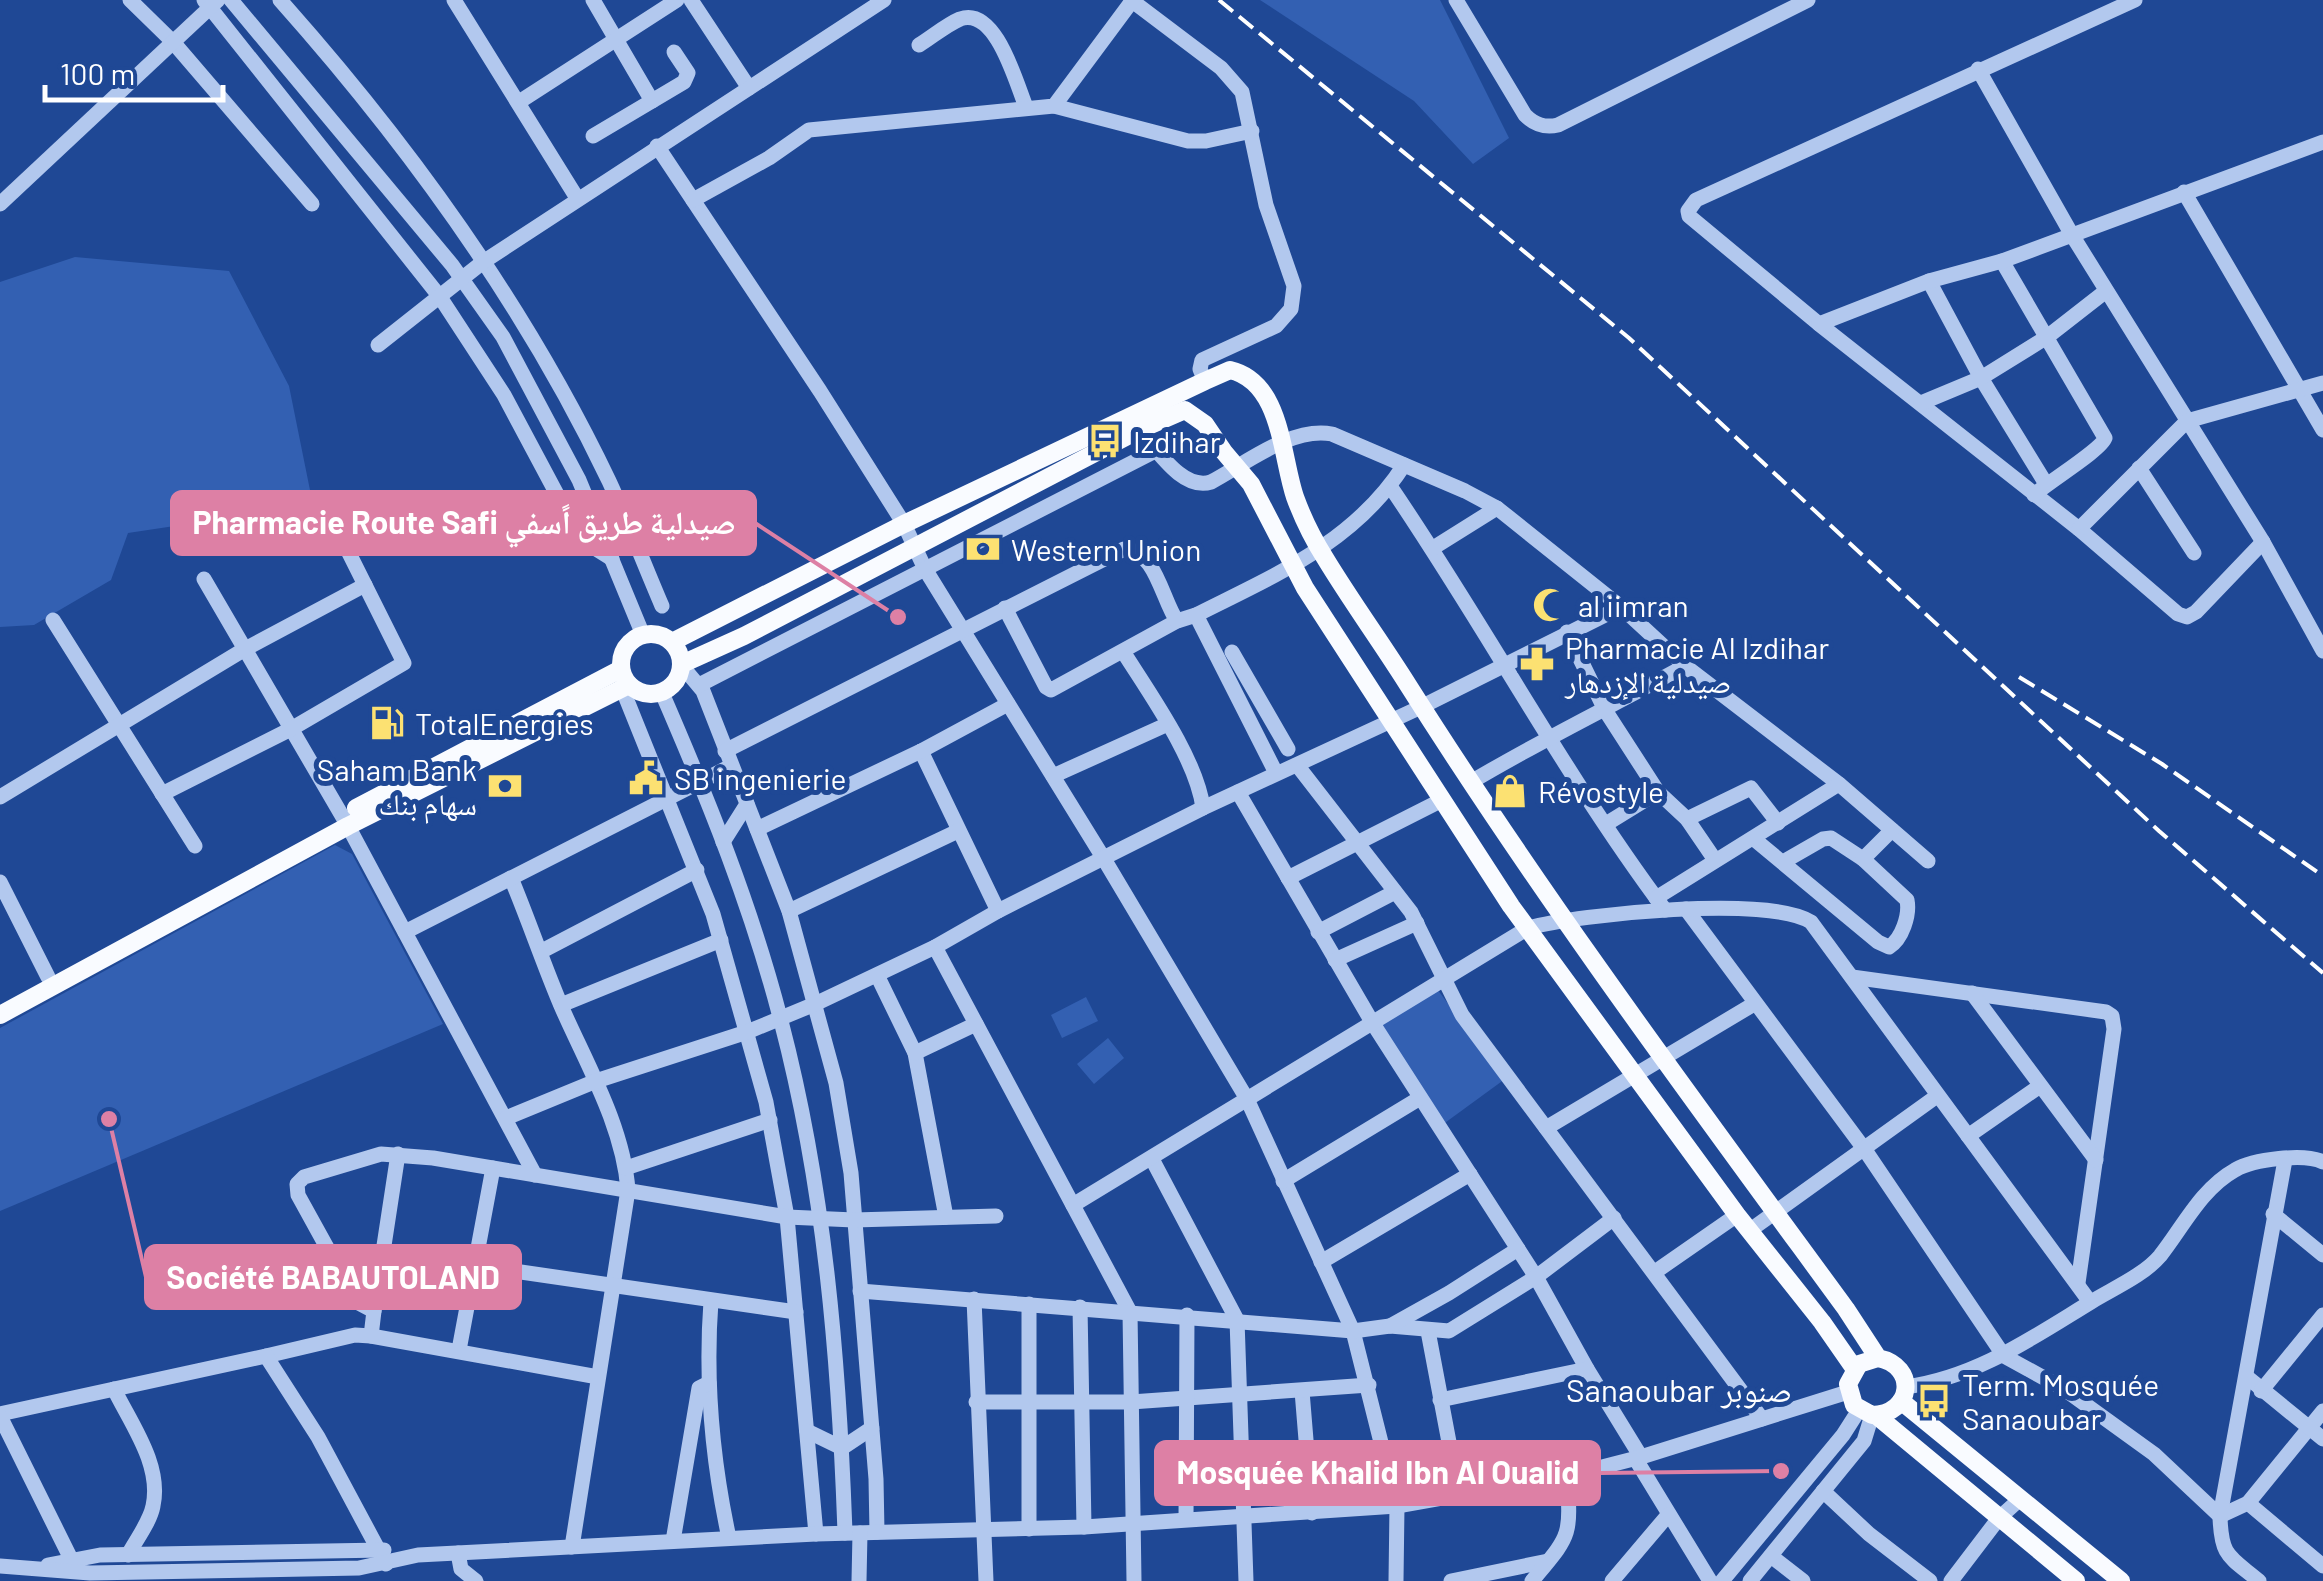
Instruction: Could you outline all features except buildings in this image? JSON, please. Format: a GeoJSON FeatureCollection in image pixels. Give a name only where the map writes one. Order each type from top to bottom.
{"type":"FeatureCollection","features":[{"type":"Feature","properties":{"kind":"main road"},"geometry":{"type":"LineString","coordinates":[[672,642],[904,524],[1205,381],[1230,370],[1247,376],[1265,398],[1276,421],[1296,500],[1320,551],[1563,919],[1878,1358]]}},
{"type":"Feature","properties":{"kind":"main road"},"geometry":{"type":"LineString","coordinates":[[682,665],[1185,410],[1201,420],[1257,492],[1292,566],[1528,928],[1854,1368]]}},
{"type":"Feature","properties":{"kind":"main road"},"geometry":{"type":"LineString","coordinates":[[643,635],[662,636],[672,642],[682,665],[678,680],[662,692],[644,694],[624,680],[626,647],[643,635]]}},
{"type":"Feature","properties":{"kind":"main road"},"geometry":{"type":"LineString","coordinates":[[0,1004],[345,821],[624,680]]}},
{"type":"Feature","properties":{"kind":"main road"},"geometry":{"type":"LineString","coordinates":[[0,1015],[345,821]]}},
{"type":"Feature","properties":{"kind":"main road"},"geometry":{"type":"LineString","coordinates":[[2076,1581],[1869,1414],[1848,1392],[1854,1368],[1864,1360],[1878,1358],[1900,1370],[1903,1394],[2019,1500],[2121,1581]]}},
{"type":"Feature","properties":{"kind":"main road"},"geometry":{"type":"LineString","coordinates":[[1869,1414],[1891,1412],[1903,1394]]}},
{"type":"Feature","properties":{"kind":"street"},"geometry":{"type":"LineString","coordinates":[[130,0],[173,42],[312,204]]}},
{"type":"Feature","properties":{"kind":"street"},"geometry":{"type":"LineString","coordinates":[[231,0],[462,279],[503,337],[541,404],[602,532],[643,635]]}},
{"type":"Feature","properties":{"kind":"street"},"geometry":{"type":"LineString","coordinates":[[280,0],[384,124],[483,262],[541,356],[608,478],[662,606]]}},
{"type":"Feature","properties":{"kind":"street"},"geometry":{"type":"LineString","coordinates":[[454,0],[578,198]]}},
{"type":"Feature","properties":{"kind":"street"},"geometry":{"type":"LineString","coordinates":[[593,0],[652,101]]}},
{"type":"Feature","properties":{"kind":"street"},"geometry":{"type":"LineString","coordinates":[[520,102],[677,0]]}},
{"type":"Feature","properties":{"kind":"street"},"geometry":{"type":"LineString","coordinates":[[691,0],[749,88]]}},
{"type":"Feature","properties":{"kind":"street"},"geometry":{"type":"LineString","coordinates":[[378,344],[483,262],[884,0]]}},
{"type":"Feature","properties":{"kind":"street"},"geometry":{"type":"LineString","coordinates":[[1054,106],[1131,0],[1234,80],[1242,92],[1266,205],[1293,278],[1294,302],[1276,326],[1205,358],[1200,366],[1205,381]]}},
{"type":"Feature","properties":{"kind":"street"},"geometry":{"type":"LineString","coordinates":[[1456,0],[1525,115],[1546,126],[1558,125],[1808,0]]}},
{"type":"Feature","properties":{"kind":"street"},"geometry":{"type":"LineString","coordinates":[[2135,0],[1691,205],[1688,211],[1691,221],[1819,324],[2040,490],[2178,614],[2187,617],[2196,612],[2263,542]]}},
{"type":"Feature","properties":{"kind":"street"},"geometry":{"type":"LineString","coordinates":[[0,204],[211,2],[440,296],[504,395],[576,530],[596,550],[613,559]]}},
{"type":"Feature","properties":{"kind":"street"},"geometry":{"type":"LineString","coordinates":[[919,45],[960,19],[973,18],[986,24],[996,34],[1026,108]]}},
{"type":"Feature","properties":{"kind":"street"},"geometry":{"type":"LineString","coordinates":[[592,136],[687,78],[674,52]]}},
{"type":"Feature","properties":{"kind":"street"},"geometry":{"type":"LineString","coordinates":[[1978,70],[2106,292],[2263,542],[2323,651]]}},
{"type":"Feature","properties":{"kind":"street"},"geometry":{"type":"LineString","coordinates":[[693,200],[769,158],[809,130],[1054,106],[1188,140],[1206,141],[1252,130]]}},
{"type":"Feature","properties":{"kind":"street"},"geometry":{"type":"LineString","coordinates":[[1819,324],[2323,142]]}},
{"type":"Feature","properties":{"kind":"street"},"geometry":{"type":"LineString","coordinates":[[657,146],[904,524],[925,569],[1246,1099],[1354,1331],[1397,1506],[1396,1581]]}},
{"type":"Feature","properties":{"kind":"street"},"geometry":{"type":"LineString","coordinates":[[2184,192],[2323,430]]}},
{"type":"Feature","properties":{"kind":"street"},"geometry":{"type":"LineString","coordinates":[[2002,261],[2105,438],[2100,448],[2040,490]]}},
{"type":"Feature","properties":{"kind":"street"},"geometry":{"type":"LineString","coordinates":[[1930,281],[2040,490]]}},
{"type":"Feature","properties":{"kind":"street"},"geometry":{"type":"LineString","coordinates":[[1921,404],[1980,378],[2047,336],[2106,292]]}},
{"type":"Feature","properties":{"kind":"street"},"geometry":{"type":"LineString","coordinates":[[2079,529],[2187,421],[2323,383]]}},
{"type":"Feature","properties":{"kind":"street"},"geometry":{"type":"LineString","coordinates":[[1140,430],[1192,484],[1205,485],[1282,444],[1306,434],[1326,432],[1497,508],[1621,607],[1685,666],[1839,784],[1928,861]]}},
{"type":"Feature","properties":{"kind":"street"},"geometry":{"type":"LineString","coordinates":[[699,684],[1158,450]]}},
{"type":"Feature","properties":{"kind":"street"},"geometry":{"type":"LineString","coordinates":[[1005,608],[1046,688],[1051,690],[1177,621],[1196,616],[1320,551],[1390,486],[1404,464]]}},
{"type":"Feature","properties":{"kind":"street"},"geometry":{"type":"LineString","coordinates":[[2139,468],[2194,553]]}},
{"type":"Feature","properties":{"kind":"street"},"geometry":{"type":"LineString","coordinates":[[1390,486],[1433,548],[1547,736],[1661,904]]}},
{"type":"Feature","properties":{"kind":"street"},"geometry":{"type":"LineString","coordinates":[[1433,548],[1497,508]]}},
{"type":"Feature","properties":{"kind":"street"},"geometry":{"type":"LineString","coordinates":[[602,532],[627,522]]}},
{"type":"Feature","properties":{"kind":"street"},"geometry":{"type":"LineString","coordinates":[[162,794],[292,729],[404,664],[337,529]]}},
{"type":"Feature","properties":{"kind":"street"},"geometry":{"type":"LineString","coordinates":[[405,932],[700,782],[728,758],[962,630],[1115,553],[1133,549],[1150,565],[1177,621]]}},
{"type":"Feature","properties":{"kind":"street"},"geometry":{"type":"LineString","coordinates":[[204,579],[345,821],[536,1175]]}},
{"type":"Feature","properties":{"kind":"street"},"geometry":{"type":"LineString","coordinates":[[0,797],[245,649],[365,584]]}},
{"type":"Feature","properties":{"kind":"street"},"geometry":{"type":"LineString","coordinates":[[506,1118],[596,1081],[748,1032],[815,1004],[935,948],[998,911],[1203,808],[1621,607]]}},
{"type":"Feature","properties":{"kind":"street"},"geometry":{"type":"LineString","coordinates":[[1196,616],[1276,773]]}},
{"type":"Feature","properties":{"kind":"street"},"geometry":{"type":"LineString","coordinates":[[54,620],[195,846]]}},
{"type":"Feature","properties":{"kind":"street"},"geometry":{"type":"LineString","coordinates":[[1568,632],[1605,710],[1658,792],[1687,818],[1715,860]]}},
{"type":"Feature","properties":{"kind":"street"},"geometry":{"type":"LineString","coordinates":[[1232,652],[1288,749]]}},
{"type":"Feature","properties":{"kind":"street"},"geometry":{"type":"LineString","coordinates":[[1124,653],[1168,724],[1201,794],[1203,808]]}},
{"type":"Feature","properties":{"kind":"street"},"geometry":{"type":"LineString","coordinates":[[682,665],[699,684],[789,910],[844,1122],[872,1428],[877,1532]]}},
{"type":"Feature","properties":{"kind":"street"},"geometry":{"type":"LineString","coordinates":[[1471,782],[1547,736],[1605,710],[1685,666]]}},
{"type":"Feature","properties":{"kind":"street"},"geometry":{"type":"LineString","coordinates":[[624,680],[722,940],[770,1120],[787,1218],[816,1534]]}},
{"type":"Feature","properties":{"kind":"street"},"geometry":{"type":"LineString","coordinates":[[662,692],[724,842],[780,1018],[803,1117],[820,1219],[859,1581]]}},
{"type":"Feature","properties":{"kind":"street"},"geometry":{"type":"LineString","coordinates":[[757,829],[1008,704]]}},
{"type":"Feature","properties":{"kind":"street"},"geometry":{"type":"LineString","coordinates":[[1247,714],[1264,706]]}},
{"type":"Feature","properties":{"kind":"street"},"geometry":{"type":"LineString","coordinates":[[1053,776],[1168,724]]}},
{"type":"Feature","properties":{"kind":"street"},"geometry":{"type":"LineString","coordinates":[[921,750],[998,911]]}},
{"type":"Feature","properties":{"kind":"street"},"geometry":{"type":"LineString","coordinates":[[1297,765],[1418,923],[1462,1015],[1762,1419]]}},
{"type":"Feature","properties":{"kind":"street"},"geometry":{"type":"LineString","coordinates":[[1661,904],[1715,860],[1839,784]]}},
{"type":"Feature","properties":{"kind":"street"},"geometry":{"type":"LineString","coordinates":[[1687,818],[1752,788],[1778,823]]}},
{"type":"Feature","properties":{"kind":"street"},"geometry":{"type":"LineString","coordinates":[[1238,792],[1372,1022],[1536,1277],[1668,1515],[1710,1581]]}},
{"type":"Feature","properties":{"kind":"street"},"geometry":{"type":"LineString","coordinates":[[1606,824],[1658,792]]}},
{"type":"Feature","properties":{"kind":"street"},"geometry":{"type":"LineString","coordinates":[[1288,878],[1442,800]]}},
{"type":"Feature","properties":{"kind":"street"},"geometry":{"type":"LineString","coordinates":[[724,842],[747,804]]}},
{"type":"Feature","properties":{"kind":"street"},"geometry":{"type":"LineString","coordinates":[[1863,859],[1892,830]]}},
{"type":"Feature","properties":{"kind":"street"},"geometry":{"type":"LineString","coordinates":[[789,910],[958,831]]}},
{"type":"Feature","properties":{"kind":"street"},"geometry":{"type":"LineString","coordinates":[[1754,838],[1884,946],[1889,948],[1896,942],[1908,909],[1906,900],[1863,859],[1832,838],[1784,862]]}},
{"type":"Feature","properties":{"kind":"street"},"geometry":{"type":"LineString","coordinates":[[542,952],[696,870]]}},
{"type":"Feature","properties":{"kind":"street"},"geometry":{"type":"LineString","coordinates":[[511,878],[596,1081],[626,1168],[628,1190],[572,1547]]}},
{"type":"Feature","properties":{"kind":"street"},"geometry":{"type":"LineString","coordinates":[[0,882],[48,977]]}},
{"type":"Feature","properties":{"kind":"street"},"geometry":{"type":"LineString","coordinates":[[1318,932],[1395,892]]}},
{"type":"Feature","properties":{"kind":"street"},"geometry":{"type":"LineString","coordinates":[[1073,1205],[1528,928],[1661,904],[1686,910],[1789,912],[1812,922],[2090,1302]]}},
{"type":"Feature","properties":{"kind":"street"},"geometry":{"type":"LineString","coordinates":[[1812,922],[1834,906]]}},
{"type":"Feature","properties":{"kind":"street"},"geometry":{"type":"LineString","coordinates":[[1686,910],[1865,1150],[2004,1356],[2064,1389],[2154,1454],[2220,1516]]}},
{"type":"Feature","properties":{"kind":"street"},"geometry":{"type":"LineString","coordinates":[[1335,960],[1418,923]]}},
{"type":"Feature","properties":{"kind":"street"},"geometry":{"type":"LineString","coordinates":[[561,1005],[722,940]]}},
{"type":"Feature","properties":{"kind":"street"},"geometry":{"type":"LineString","coordinates":[[935,948],[1130,1312],[1134,1581]]}},
{"type":"Feature","properties":{"kind":"street"},"geometry":{"type":"LineString","coordinates":[[877,975],[915,1053],[946,1218]]}},
{"type":"Feature","properties":{"kind":"street"},"geometry":{"type":"LineString","coordinates":[[1852,977],[2106,1012],[2112,1016],[2114,1029],[2078,1284]]}},
{"type":"Feature","properties":{"kind":"street"},"geometry":{"type":"LineString","coordinates":[[1972,994],[2096,1160]]}},
{"type":"Feature","properties":{"kind":"street"},"geometry":{"type":"LineString","coordinates":[[1546,1128],[1754,1004]]}},
{"type":"Feature","properties":{"kind":"street"},"geometry":{"type":"LineString","coordinates":[[915,1053],[976,1024]]}},
{"type":"Feature","properties":{"kind":"street"},"geometry":{"type":"LineString","coordinates":[[1968,1136],[2040,1086]]}},
{"type":"Feature","properties":{"kind":"street"},"geometry":{"type":"LineString","coordinates":[[1749,1231],[1937,1096]]}},
{"type":"Feature","properties":{"kind":"street"},"geometry":{"type":"LineString","coordinates":[[1283,1182],[1420,1098]]}},
{"type":"Feature","properties":{"kind":"street"},"geometry":{"type":"LineString","coordinates":[[626,1168],[770,1120]]}},
{"type":"Feature","properties":{"kind":"street"},"geometry":{"type":"LineString","coordinates":[[374,1311],[356,1302],[298,1195],[296,1184],[314,1174],[381,1154],[493,1168],[787,1218],[996,1216]]}},
{"type":"Feature","properties":{"kind":"street"},"geometry":{"type":"LineString","coordinates":[[372,1336],[398,1154]]}},
{"type":"Feature","properties":{"kind":"street"},"geometry":{"type":"LineString","coordinates":[[1903,1394],[2004,1356],[2158,1258],[2205,1196],[2236,1169],[2302,1156],[2323,1162]]}},
{"type":"Feature","properties":{"kind":"street"},"geometry":{"type":"LineString","coordinates":[[1152,1159],[1237,1320],[1246,1581]]}},
{"type":"Feature","properties":{"kind":"street"},"geometry":{"type":"LineString","coordinates":[[2259,1581],[2222,1546],[2220,1516],[2285,1160]]}},
{"type":"Feature","properties":{"kind":"street"},"geometry":{"type":"LineString","coordinates":[[459,1350],[493,1168]]}},
{"type":"Feature","properties":{"kind":"street"},"geometry":{"type":"LineString","coordinates":[[1321,1262],[1470,1174]]}},
{"type":"Feature","properties":{"kind":"street"},"geometry":{"type":"LineString","coordinates":[[2273,1214],[2323,1255]]}},
{"type":"Feature","properties":{"kind":"street"},"geometry":{"type":"LineString","coordinates":[[1655,1272],[1737,1215]]}},
{"type":"Feature","properties":{"kind":"street"},"geometry":{"type":"LineString","coordinates":[[860,1291],[1354,1331],[1390,1326],[1449,1330],[1536,1277],[1614,1218]]}},
{"type":"Feature","properties":{"kind":"street"},"geometry":{"type":"LineString","coordinates":[[1390,1326],[1449,1294],[1518,1248]]}},
{"type":"Feature","properties":{"kind":"street"},"geometry":{"type":"LineString","coordinates":[[473,1265],[796,1312]]}},
{"type":"Feature","properties":{"kind":"street"},"geometry":{"type":"LineString","coordinates":[[974,1300],[986,1581]]}},
{"type":"Feature","properties":{"kind":"street"},"geometry":{"type":"LineString","coordinates":[[711,1301],[712,1441],[729,1538]]}},
{"type":"Feature","properties":{"kind":"street"},"geometry":{"type":"LineString","coordinates":[[1028,1304],[1029,1529]]}},
{"type":"Feature","properties":{"kind":"street"},"geometry":{"type":"LineString","coordinates":[[1080,1306],[1084,1527]]}},
{"type":"Feature","properties":{"kind":"street"},"geometry":{"type":"LineString","coordinates":[[2261,1391],[2323,1315]]}},
{"type":"Feature","properties":{"kind":"street"},"geometry":{"type":"LineString","coordinates":[[1186,1519],[1187,1316]]}},
{"type":"Feature","properties":{"kind":"street"},"geometry":{"type":"LineString","coordinates":[[1428,1331],[1459,1495]]}},
{"type":"Feature","properties":{"kind":"street"},"geometry":{"type":"LineString","coordinates":[[76,1571],[0,1415],[355,1335],[598,1377]]}},
{"type":"Feature","properties":{"kind":"street"},"geometry":{"type":"LineString","coordinates":[[266,1356],[318,1437],[382,1557]]}},
{"type":"Feature","properties":{"kind":"street"},"geometry":{"type":"LineString","coordinates":[[1440,1400],[1587,1370]]}},
{"type":"Feature","properties":{"kind":"street"},"geometry":{"type":"LineString","coordinates":[[2247,1377],[2317,1433]]}},
{"type":"Feature","properties":{"kind":"street"},"geometry":{"type":"LineString","coordinates":[[672,1541],[699,1388],[709,1382]]}},
{"type":"Feature","properties":{"kind":"street"},"geometry":{"type":"LineString","coordinates":[[976,1402],[1131,1402],[1369,1385]]}},
{"type":"Feature","properties":{"kind":"street"},"geometry":{"type":"LineString","coordinates":[[114,1388],[152,1467],[154,1485],[153,1508],[128,1555]]}},
{"type":"Feature","properties":{"kind":"street"},"geometry":{"type":"LineString","coordinates":[[1302,1391],[1312,1512]]}},
{"type":"Feature","properties":{"kind":"street"},"geometry":{"type":"LineString","coordinates":[[76,1571],[128,1555],[382,1557],[816,1534],[1084,1527],[1397,1506],[1567,1476],[1638,1458],[1848,1392]]}},
{"type":"Feature","properties":{"kind":"street"},"geometry":{"type":"LineString","coordinates":[[2220,1516],[2248,1503],[2317,1433],[2323,1412]]}},
{"type":"Feature","properties":{"kind":"street"},"geometry":{"type":"LineString","coordinates":[[1750,1581],[1864,1441],[1869,1414]]}},
{"type":"Feature","properties":{"kind":"street"},"geometry":{"type":"LineString","coordinates":[[1722,1581],[1843,1435],[1869,1414]]}},
{"type":"Feature","properties":{"kind":"street"},"geometry":{"type":"LineString","coordinates":[[842,1448],[872,1428]]}},
{"type":"Feature","properties":{"kind":"street"},"geometry":{"type":"LineString","coordinates":[[807,1432],[842,1448]]}},
{"type":"Feature","properties":{"kind":"street"},"geometry":{"type":"LineString","coordinates":[[1532,1581],[1569,1530],[1567,1476]]}},
{"type":"Feature","properties":{"kind":"street"},"geometry":{"type":"LineString","coordinates":[[1823,1491],[1869,1534],[1930,1581]]}},
{"type":"Feature","properties":{"kind":"street"},"geometry":{"type":"LineString","coordinates":[[1951,1581],[2019,1500]]}},
{"type":"Feature","properties":{"kind":"street"},"geometry":{"type":"LineString","coordinates":[[2248,1503],[2323,1566]]}},
{"type":"Feature","properties":{"kind":"street"},"geometry":{"type":"LineString","coordinates":[[1612,1581],[1668,1515]]}},
{"type":"Feature","properties":{"kind":"street"},"geometry":{"type":"LineString","coordinates":[[458,1553],[461,1570],[476,1581]]}},
{"type":"Feature","properties":{"kind":"street"},"geometry":{"type":"LineString","coordinates":[[1771,1556],[1803,1581]]}},
{"type":"Feature","properties":{"kind":"street"},"geometry":{"type":"LineString","coordinates":[[0,1566],[212,1576],[359,1568],[382,1557]]}},
{"type":"Feature","properties":{"kind":"street"},"geometry":{"type":"LineString","coordinates":[[1461,1580],[1548,1562]]}},
{"type":"Feature","properties":{"kind":"shaded area"},"geometry":{"type":"Polygon","coordinates":[[[1260,0],[1440,0],[1509,138],[1473,164],[1414,101],[1260,0]]]}},
{"type":"Feature","properties":{"kind":"shaded area"},"geometry":{"type":"Polygon","coordinates":[[[75,257],[229,271],[289,386],[313,505],[128,533],[111,580],[34,625],[0,627],[0,282],[75,257]]]}},
{"type":"Feature","properties":{"kind":"shaded area"},"geometry":{"type":"Polygon","coordinates":[[[335,845],[352,854],[443,1024],[0,1211],[0,1028],[335,845]]]}},
{"type":"Feature","properties":{"kind":"shaded area"},"geometry":{"type":"Polygon","coordinates":[[[1437,989],[1505,1079],[1442,1125],[1376,1021],[1437,989]]]}},
{"type":"Feature","properties":{"kind":"shaded area"},"geometry":{"type":"Polygon","coordinates":[[[1086,997],[1098,1021],[1062,1038],[1051,1015],[1086,997]]]}},
{"type":"Feature","properties":{"kind":"shaded area"},"geometry":{"type":"Polygon","coordinates":[[[1108,1038],[1124,1058],[1094,1084],[1077,1064],[1108,1038]]]}},
{"type":"Feature","properties":{"kind":"railway"},"geometry":{"type":"LineString","coordinates":[[1219,0],[1629,338],[2159,831],[2323,973]]}},
{"type":"Feature","properties":{"kind":"railway"},"geometry":{"type":"LineString","coordinates":[[2019,677],[2162,764],[2323,876]]}},
{"type":"Feature","properties":{"kind":"place","name":"Izdihar"},"geometry":{"type":"Point","coordinates":[1105,441]}},
{"type":"Feature","properties":{"kind":"place","name":"Western Union"},"geometry":{"type":"Point","coordinates":[983,549]}},
{"type":"Feature","properties":{"kind":"place","name":"al iimran"},"geometry":{"type":"Point","coordinates":[1550,605]}},
{"type":"Feature","properties":{"kind":"place","name":"Pharmacie Route Safi صيدلية طريق اًسفي"},"geometry":{"type":"Point","coordinates":[898,617]}},
{"type":"Feature","properties":{"kind":"place","name":"Pharmacie Al Izdihar صيدلية الإزدهار"},"geometry":{"type":"Point","coordinates":[1537,664]}},
{"type":"Feature","properties":{"kind":"place","name":"TotalEnergies"},"geometry":{"type":"Point","coordinates":[387,723]}},
{"type":"Feature","properties":{"kind":"place","name":"SB ingenierie"},"geometry":{"type":"Point","coordinates":[646,778]}},
{"type":"Feature","properties":{"kind":"place","name":"Saham Bank سهام بنك"},"geometry":{"type":"Point","coordinates":[505,786]}},
{"type":"Feature","properties":{"kind":"place","name":"Révostyle"},"geometry":{"type":"Point","coordinates":[1510,791]}},
{"type":"Feature","properties":{"kind":"place","name":"Société BABAUTOLAND"},"geometry":{"type":"Point","coordinates":[109,1119]}},
{"type":"Feature","properties":{"kind":"place","name":"Term. Mosquée Sanaoubar"},"geometry":{"type":"Point","coordinates":[1934,1401]}},
{"type":"Feature","properties":{"kind":"place","name":"Mosquée Khalid Ibn Al Oualid"},"geometry":{"type":"Point","coordinates":[1781,1471]}},
{"type":"Feature","properties":{"kind":"district","name":"Sanaoubar صنوبر"},"geometry":{"type":"Point","coordinates":[1679,1389]}}]}
